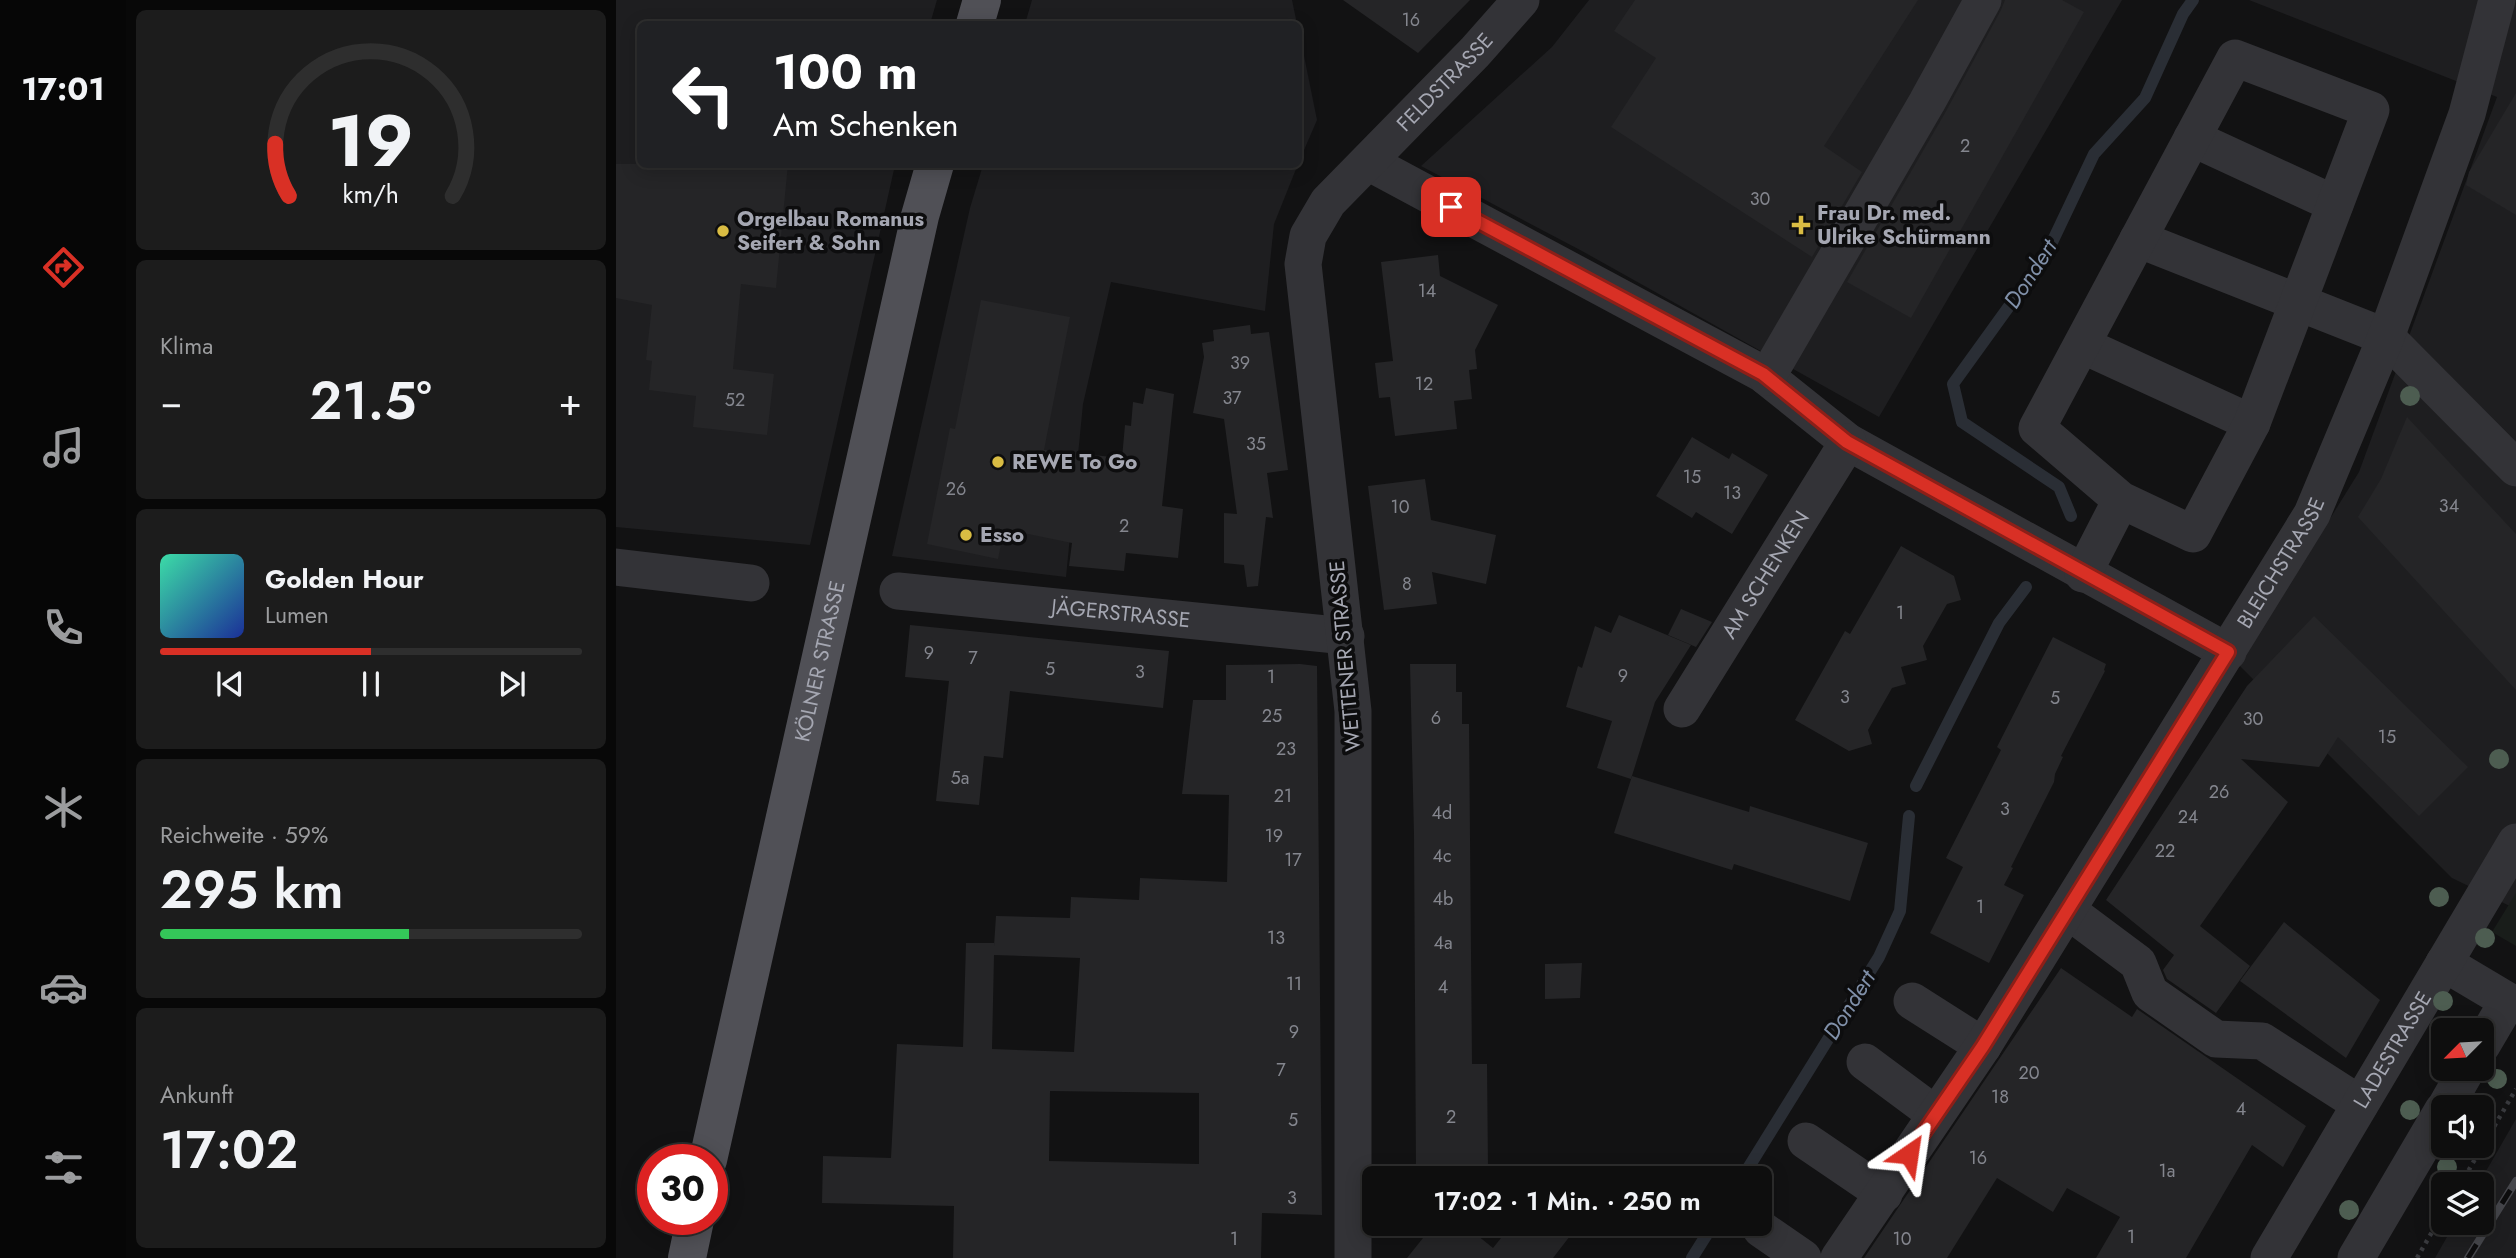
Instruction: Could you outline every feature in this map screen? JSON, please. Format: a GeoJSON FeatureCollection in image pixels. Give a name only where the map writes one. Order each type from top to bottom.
{"type":"FeatureCollection","features":[{"type":"Feature","properties":{"kind":"main road"},"geometry":{"type":"LineString","coordinates":[[976,21],[982,0]]}},
{"type":"Feature","properties":{"kind":"main road","name":"KÖLNER STRASSE"},"geometry":{"type":"LineString","coordinates":[[712,1144],[917,229],[934,168]]}},
{"type":"Feature","properties":{"kind":"main road"},"geometry":{"type":"LineString","coordinates":[[687,1258],[692,1235]]}},
{"type":"Feature","properties":{"kind":"street","name":"FELDSTRASSE"},"geometry":{"type":"LineString","coordinates":[[1368,162],[1475,52],[1521,0]]}},
{"type":"Feature","properties":{"kind":"street"},"geometry":{"type":"LineString","coordinates":[[1767,377],[1927,102],[1983,0]]}},
{"type":"Feature","properties":{"kind":"street","name":"BLEICHSTRASSE"},"geometry":{"type":"LineString","coordinates":[[1839,1258],[1983,1046],[2312,514],[2386,337],[2467,114],[2497,0]]}},
{"type":"Feature","properties":{"kind":"street"},"geometry":{"type":"LineString","coordinates":[[2235,58],[2371,110],[2252,423],[2193,534],[2121,500],[2038,428],[2192,138],[2235,58]]}},
{"type":"Feature","properties":{"kind":"street"},"geometry":{"type":"LineString","coordinates":[[2192,138],[2335,204]]}},
{"type":"Feature","properties":{"kind":"street"},"geometry":{"type":"LineString","coordinates":[[1368,162],[1767,377],[1847,442],[2228,652]]}},
{"type":"Feature","properties":{"kind":"street","name":"WETTENER STRASSE"},"geometry":{"type":"LineString","coordinates":[[1353,1258],[1353,711],[1303,264],[1308,236],[1328,202],[1368,162]]}},
{"type":"Feature","properties":{"kind":"street"},"geometry":{"type":"LineString","coordinates":[[2138,239],[2386,337],[2516,468]]}},
{"type":"Feature","properties":{"kind":"street"},"geometry":{"type":"LineString","coordinates":[[2082,345],[2252,423]]}},
{"type":"Feature","properties":{"kind":"street","name":"AM SCHENKEN"},"geometry":{"type":"LineString","coordinates":[[1682,709],[1847,442]]}},
{"type":"Feature","properties":{"kind":"street"},"geometry":{"type":"LineString","coordinates":[[2083,574],[2121,500]]}},
{"type":"Feature","properties":{"kind":"street"},"geometry":{"type":"LineString","coordinates":[[616,567],[751,583]]}},
{"type":"Feature","properties":{"kind":"street","name":"JÄGERSTRASSE"},"geometry":{"type":"LineString","coordinates":[[898,591],[1346,636]]}},
{"type":"Feature","properties":{"kind":"street","name":"LADESTRASSE"},"geometry":{"type":"LineString","coordinates":[[2269,1258],[2516,842]]}},
{"type":"Feature","properties":{"kind":"street"},"geometry":{"type":"LineString","coordinates":[[2067,910],[2138,963],[2150,993],[2216,1039],[2262,1041],[2360,1104]]}},
{"type":"Feature","properties":{"kind":"street"},"geometry":{"type":"LineString","coordinates":[[2444,963],[2508,1001],[2494,1025]]}},
{"type":"Feature","properties":{"kind":"street"},"geometry":{"type":"LineString","coordinates":[[1912,1001],[1983,1046]]}},
{"type":"Feature","properties":{"kind":"street"},"geometry":{"type":"LineString","coordinates":[[1865,1062],[1935,1114]]}},
{"type":"Feature","properties":{"kind":"street"},"geometry":{"type":"LineString","coordinates":[[2356,1258],[2431,1131]]}},
{"type":"Feature","properties":{"kind":"street"},"geometry":{"type":"LineString","coordinates":[[1806,1140],[1884,1194]]}},
{"type":"Feature","properties":{"kind":"street"},"geometry":{"type":"LineString","coordinates":[[1771,1236],[1804,1258]]}},
{"type":"Feature","properties":{"kind":"path"},"geometry":{"type":"LineString","coordinates":[[2468,1172],[2516,1089]]}},
{"type":"Feature","properties":{"kind":"path"},"geometry":{"type":"LineString","coordinates":[[2417,1258],[2431,1234]]}},
{"type":"Feature","properties":{"kind":"shaded area"},"geometry":{"type":"Polygon","coordinates":[[[616,0],[937,0],[931,21],[637,21],[637,168],[894,168],[810,545],[616,527],[616,0]]]}},
{"type":"Feature","properties":{"kind":"shaded area"},"geometry":{"type":"Polygon","coordinates":[[[1032,0],[1292,0],[1296,21],[1026,21],[1032,0]]]}},
{"type":"Feature","properties":{"kind":"shaded area"},"geometry":{"type":"Polygon","coordinates":[[[1589,0],[2122,0],[1879,417],[1582,251],[1421,166],[1552,47],[1589,0]]]}},
{"type":"Feature","properties":{"kind":"shaded area"},"geometry":{"type":"Polygon","coordinates":[[[2249,0],[2516,0],[2516,909],[2452,878],[2239,665],[2359,472],[2497,97],[2249,0]]]}},
{"type":"Feature","properties":{"kind":"shaded area"},"geometry":{"type":"Polygon","coordinates":[[[1302,46],[1317,120],[1302,155],[1302,46]]]}},
{"type":"Feature","properties":{"kind":"shaded area"},"geometry":{"type":"Polygon","coordinates":[[[982,168],[1296,168],[1274,224],[1265,311],[1111,282],[1083,404],[1066,577],[892,556],[970,208],[982,168]]]}},
{"type":"Feature","properties":{"kind":"shaded area"},"geometry":{"type":"Polygon","coordinates":[[[2516,893],[2516,946],[2492,932],[2516,893]]]}},
{"type":"Feature","properties":{"kind":"shaded area"},"geometry":{"type":"Polygon","coordinates":[[[2516,1119],[2516,1258],[2435,1258],[2448,1235],[2494,1235],[2494,1172],[2485,1172],[2516,1119]]]}},
{"type":"Feature","properties":{"kind":"building"},"geometry":{"type":"Polygon","coordinates":[[[1343,0],[1470,0],[1418,53],[1343,0]]]}},
{"type":"Feature","properties":{"kind":"building"},"geometry":{"type":"Polygon","coordinates":[[[1635,0],[1918,0],[1824,146],[1862,172],[1812,257],[1611,127],[1656,58],[1614,31],[1635,0]]]}},
{"type":"Feature","properties":{"kind":"building"},"geometry":{"type":"Polygon","coordinates":[[[2005,0],[2062,0],[2084,12],[1911,318],[1847,282],[1945,113],[2005,0]]]}},
{"type":"Feature","properties":{"kind":"building"},"geometry":{"type":"Polygon","coordinates":[[[2516,93],[2516,215],[2466,185],[2469,172],[2516,93]]]}},
{"type":"Feature","properties":{"kind":"building"},"geometry":{"type":"Polygon","coordinates":[[[616,164],[637,164],[637,168],[788,168],[776,288],[741,284],[733,369],[774,374],[767,435],[693,427],[696,396],[649,390],[652,361],[646,360],[652,305],[616,298],[616,164]]]}},
{"type":"Feature","properties":{"kind":"building"},"geometry":{"type":"Polygon","coordinates":[[[1438,255],[1440,276],[1498,305],[1475,350],[1477,369],[1469,370],[1472,399],[1454,401],[1457,429],[1395,436],[1390,397],[1379,398],[1375,363],[1393,361],[1381,262],[1438,255]]]}},
{"type":"Feature","properties":{"kind":"building"},"geometry":{"type":"Polygon","coordinates":[[[981,300],[1070,317],[1044,450],[1122,458],[1125,425],[1131,426],[1133,402],[1143,404],[1146,388],[1174,394],[1162,506],[1183,509],[1178,558],[1126,553],[1124,571],[1069,566],[1072,543],[1004,529],[998,559],[927,544],[950,428],[955,429],[981,300]]]}},
{"type":"Feature","properties":{"kind":"building"},"geometry":{"type":"Polygon","coordinates":[[[1250,325],[1251,334],[1269,332],[1288,470],[1267,473],[1273,518],[1266,517],[1258,586],[1247,587],[1244,565],[1224,563],[1224,513],[1237,514],[1224,419],[1193,413],[1204,357],[1202,343],[1214,341],[1213,330],[1250,325]]]}},
{"type":"Feature","properties":{"kind":"building"},"geometry":{"type":"Polygon","coordinates":[[[2407,417],[2516,534],[2516,690],[2358,517],[2381,479],[2407,417]]]}},
{"type":"Feature","properties":{"kind":"building"},"geometry":{"type":"Polygon","coordinates":[[[1692,437],[1729,459],[1732,453],[1768,475],[1732,534],[1696,512],[1692,518],[1656,496],[1692,437]]]}},
{"type":"Feature","properties":{"kind":"building"},"geometry":{"type":"Polygon","coordinates":[[[1425,479],[1431,520],[1496,535],[1486,584],[1432,572],[1437,604],[1384,610],[1368,486],[1425,479]]]}},
{"type":"Feature","properties":{"kind":"building"},"geometry":{"type":"Polygon","coordinates":[[[1901,546],[1954,576],[1961,600],[1947,604],[1923,646],[1927,660],[1901,667],[1906,684],[1892,688],[1868,730],[1872,744],[1849,751],[1795,720],[1845,631],[1850,634],[1901,546]]]}},
{"type":"Feature","properties":{"kind":"building"},"geometry":{"type":"Polygon","coordinates":[[[1681,609],[1712,622],[1696,647],[1668,635],[1681,609]]]}},
{"type":"Feature","properties":{"kind":"building"},"geometry":{"type":"Polygon","coordinates":[[[1619,615],[1691,645],[1655,702],[1631,779],[1597,768],[1612,721],[1566,707],[1578,666],[1582,668],[1595,626],[1611,633],[1619,615]]]}},
{"type":"Feature","properties":{"kind":"building"},"geometry":{"type":"Polygon","coordinates":[[[2314,616],[2468,767],[2419,816],[2338,737],[2319,767],[2241,759],[2288,802],[2200,926],[2250,966],[2216,1013],[2167,979],[2163,970],[2174,955],[2106,900],[2247,686],[2314,616]]]}},
{"type":"Feature","properties":{"kind":"building"},"geometry":{"type":"Polygon","coordinates":[[[910,625],[1169,651],[1163,708],[1010,691],[1003,758],[984,756],[979,805],[936,801],[949,681],[905,677],[910,625]]]}},
{"type":"Feature","properties":{"kind":"building"},"geometry":{"type":"Polygon","coordinates":[[[2053,637],[2106,664],[2105,671],[2061,756],[2063,757],[2054,782],[2011,867],[2013,868],[2004,885],[2024,895],[1989,963],[1930,933],[1963,867],[1946,858],[2001,750],[1997,747],[2053,637]]]}},
{"type":"Feature","properties":{"kind":"building"},"geometry":{"type":"Polygon","coordinates":[[[1410,664],[1456,664],[1456,692],[1462,692],[1462,724],[1469,724],[1472,1064],[1487,1064],[1488,1166],[1416,1166],[1410,664]]]}},
{"type":"Feature","properties":{"kind":"building"},"geometry":{"type":"Polygon","coordinates":[[[1226,665],[1317,666],[1322,1215],[1262,1213],[1261,1258],[953,1258],[954,1206],[822,1203],[823,1156],[891,1158],[897,1044],[963,1047],[966,943],[994,943],[994,946],[996,916],[1070,918],[1071,897],[1139,900],[1140,878],[1227,882],[1229,795],[1182,794],[1193,700],[1226,700],[1226,665]],[[994,955],[992,1049],[1074,1052],[1080,958],[994,955]],[[1050,1091],[1049,1161],[1199,1164],[1199,1093],[1050,1091]]]}},
{"type":"Feature","properties":{"kind":"building"},"geometry":{"type":"Polygon","coordinates":[[[1632,776],[1749,812],[1750,806],[1868,843],[1850,901],[1734,864],[1732,870],[1614,833],[1632,776]]]}},
{"type":"Feature","properties":{"kind":"building"},"geometry":{"type":"Polygon","coordinates":[[[2284,922],[2380,1000],[2346,1058],[2240,981],[2284,922]]]}},
{"type":"Feature","properties":{"kind":"building"},"geometry":{"type":"Polygon","coordinates":[[[1582,963],[1580,998],[1545,999],[1545,964],[1582,963]]]}},
{"type":"Feature","properties":{"kind":"building"},"geometry":{"type":"Polygon","coordinates":[[[2061,968],[2132,1017],[2137,1009],[2306,1126],[2283,1167],[2252,1145],[2186,1258],[2096,1258],[2120,1217],[2067,1188],[2053,1212],[1997,1178],[1947,1258],[1864,1258],[2061,968]]]}},
{"type":"Feature","properties":{"kind":"building"},"geometry":{"type":"Polygon","coordinates":[[[1425,1236],[1478,1236],[1493,1248],[1503,1236],[1570,1236],[1553,1258],[1407,1258],[1425,1236]]]}},
{"type":"Feature","properties":{"kind":"waterway","name":"Dondert"},"geometry":{"type":"LineString","coordinates":[[2071,516],[2059,487],[1962,422],[1953,384],[2046,255],[2094,154],[2145,98],[2183,14],[2193,0]]}},
{"type":"Feature","properties":{"kind":"waterway","name":"Dondert"},"geometry":{"type":"LineString","coordinates":[[1916,786],[1999,623],[2026,587]]}},
{"type":"Feature","properties":{"kind":"waterway","name":"Dondert"},"geometry":{"type":"LineString","coordinates":[[1749,1166],[1879,957],[1900,911],[1909,816]]}},
{"type":"Feature","properties":{"kind":"waterway","name":"Dondert"},"geometry":{"type":"LineString","coordinates":[[1692,1258],[1706,1236]]}},
{"type":"Feature","properties":{"kind":"railway"},"geometry":{"type":"LineString","coordinates":[[2468,1258],[2516,1181]]}},
{"type":"Feature","properties":{"kind":"place","name":"Frau Dr. med. Ulrike Schürmann"},"geometry":{"type":"Point","coordinates":[1801,225]}},
{"type":"Feature","properties":{"kind":"place","name":"Orgelbau Romanus Seifert & Sohn"},"geometry":{"type":"Point","coordinates":[723,231]}},
{"type":"Feature","properties":{"kind":"place","name":"REWE To Go"},"geometry":{"type":"Point","coordinates":[998,462]}},
{"type":"Feature","properties":{"kind":"place","name":"Esso"},"geometry":{"type":"Point","coordinates":[966,535]}},
{"type":"Feature","properties":{"kind":"route"},"geometry":{"type":"LineString","coordinates":[[1451,207],[1763,374],[1847,442],[2228,652],[1983,1046],[1909,1154]]}}]}
